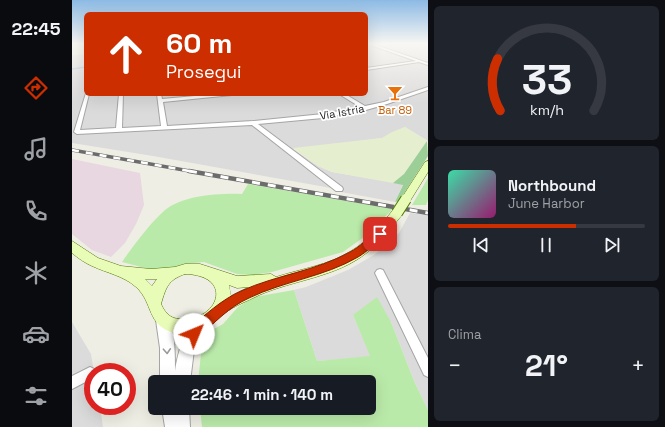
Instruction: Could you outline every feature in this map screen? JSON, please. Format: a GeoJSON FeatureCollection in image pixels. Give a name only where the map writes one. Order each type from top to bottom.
{"type":"FeatureCollection","features":[{"type":"Feature","properties":{"kind":"main road"},"geometry":{"type":"LineString","coordinates":[[72,246],[96,262],[119,271],[141,283],[147,289],[154,304],[156,313],[163,320],[172,325],[184,327],[195,325],[212,316],[244,295],[286,279],[323,269],[355,254],[380,234],[397,213],[428,164]]}},
{"type":"Feature","properties":{"kind":"main road"},"geometry":{"type":"LineString","coordinates":[[119,271],[151,274],[174,272],[192,268],[205,270],[216,276],[237,282],[286,279]]}},
{"type":"Feature","properties":{"kind":"main road"},"geometry":{"type":"LineString","coordinates":[[154,304],[154,294],[158,285],[174,272]]}},
{"type":"Feature","properties":{"kind":"main road"},"geometry":{"type":"LineString","coordinates":[[212,316],[222,302],[224,292],[221,283],[216,276]]}},
{"type":"Feature","properties":{"kind":"street"},"geometry":{"type":"LineString","coordinates":[[368,69],[405,64]]}},
{"type":"Feature","properties":{"kind":"street","name":"Via Istria"},"geometry":{"type":"LineString","coordinates":[[86,96],[76,129],[77,132],[252,123],[323,116],[366,108],[392,101],[428,88]]}},
{"type":"Feature","properties":{"kind":"street"},"geometry":{"type":"LineString","coordinates":[[119,130],[121,96]]}},
{"type":"Feature","properties":{"kind":"street"},"geometry":{"type":"LineString","coordinates":[[159,96],[164,127]]}},
{"type":"Feature","properties":{"kind":"street"},"geometry":{"type":"LineString","coordinates":[[160,101],[199,96],[202,104]]}},
{"type":"Feature","properties":{"kind":"street"},"geometry":{"type":"LineString","coordinates":[[345,96],[366,108]]}},
{"type":"Feature","properties":{"kind":"street"},"geometry":{"type":"LineString","coordinates":[[252,123],[339,189]]}},
{"type":"Feature","properties":{"kind":"street"},"geometry":{"type":"LineString","coordinates":[[380,273],[428,371]]}},
{"type":"Feature","properties":{"kind":"street"},"geometry":{"type":"LineString","coordinates":[[183,375],[184,356],[194,334],[212,316]]}},
{"type":"Feature","properties":{"kind":"street"},"geometry":{"type":"LineString","coordinates":[[163,320],[167,348],[168,375]]}},
{"type":"Feature","properties":{"kind":"street"},"geometry":{"type":"LineString","coordinates":[[72,383],[84,376]]}},
{"type":"Feature","properties":{"kind":"street"},"geometry":{"type":"LineString","coordinates":[[171,415],[174,427]]}},
{"type":"Feature","properties":{"kind":"street"},"geometry":{"type":"LineString","coordinates":[[181,415],[181,427]]}},
{"type":"Feature","properties":{"kind":"shaded area"},"geometry":{"type":"Polygon","coordinates":[[[72,64],[84,64],[84,96],[368,96],[368,64],[428,64],[428,141],[405,127],[383,138],[293,149],[318,166],[332,172],[403,184],[395,202],[341,192],[331,188],[72,143],[72,64]]]}},
{"type":"Feature","properties":{"kind":"shaded area"},"geometry":{"type":"Polygon","coordinates":[[[72,159],[140,173],[144,205],[136,224],[125,243],[111,257],[92,250],[72,234],[72,159]]]}},
{"type":"Feature","properties":{"kind":"shaded area"},"geometry":{"type":"Polygon","coordinates":[[[410,213],[428,215],[428,410],[414,381],[391,322],[353,315],[371,357],[317,361],[294,290],[306,287],[348,270],[374,255],[399,233],[410,213]]]}},
{"type":"Feature","properties":{"kind":"shaded area"},"geometry":{"type":"Polygon","coordinates":[[[72,322],[91,354],[92,363],[84,363],[84,415],[101,415],[103,427],[72,427],[72,322]]]}},
{"type":"Feature","properties":{"kind":"green space"},"geometry":{"type":"Polygon","coordinates":[[[405,127],[427,141],[404,174],[393,183],[332,172],[318,166],[293,148],[382,138],[405,127]]]}},
{"type":"Feature","properties":{"kind":"green space"},"geometry":{"type":"Polygon","coordinates":[[[427,141],[428,156],[399,201],[395,202],[403,185],[393,183],[404,174],[427,141]]]}},
{"type":"Feature","properties":{"kind":"green space"},"geometry":{"type":"Polygon","coordinates":[[[428,178],[428,200],[426,205],[412,205],[428,178]]]}},
{"type":"Feature","properties":{"kind":"green space"},"geometry":{"type":"Polygon","coordinates":[[[248,184],[393,209],[364,237],[343,252],[272,272],[252,275],[237,274],[204,262],[184,264],[172,269],[149,269],[122,262],[154,221],[165,210],[173,205],[202,196],[242,194],[248,184]]]}},
{"type":"Feature","properties":{"kind":"green space"},"geometry":{"type":"Polygon","coordinates":[[[294,290],[317,361],[370,356],[353,315],[377,297],[391,322],[414,381],[428,410],[428,427],[202,427],[201,415],[376,415],[376,375],[199,375],[203,335],[223,324],[238,307],[254,297],[294,290]]]}},
{"type":"Feature","properties":{"kind":"waterway"},"geometry":{"type":"LineString","coordinates":[[72,69],[84,67]]}},
{"type":"Feature","properties":{"kind":"railway"},"geometry":{"type":"LineString","coordinates":[[72,150],[195,172]]}},
{"type":"Feature","properties":{"kind":"railway"},"geometry":{"type":"LineString","coordinates":[[189,171],[428,213]]}},
{"type":"Feature","properties":{"kind":"place","name":"Bar 89"},"geometry":{"type":"Point","coordinates":[395,93]}},
{"type":"Feature","properties":{"kind":"route"},"geometry":{"type":"LineString","coordinates":[[194,334],[216,312],[244,295],[286,279],[323,269],[355,254],[380,234]]}}]}
